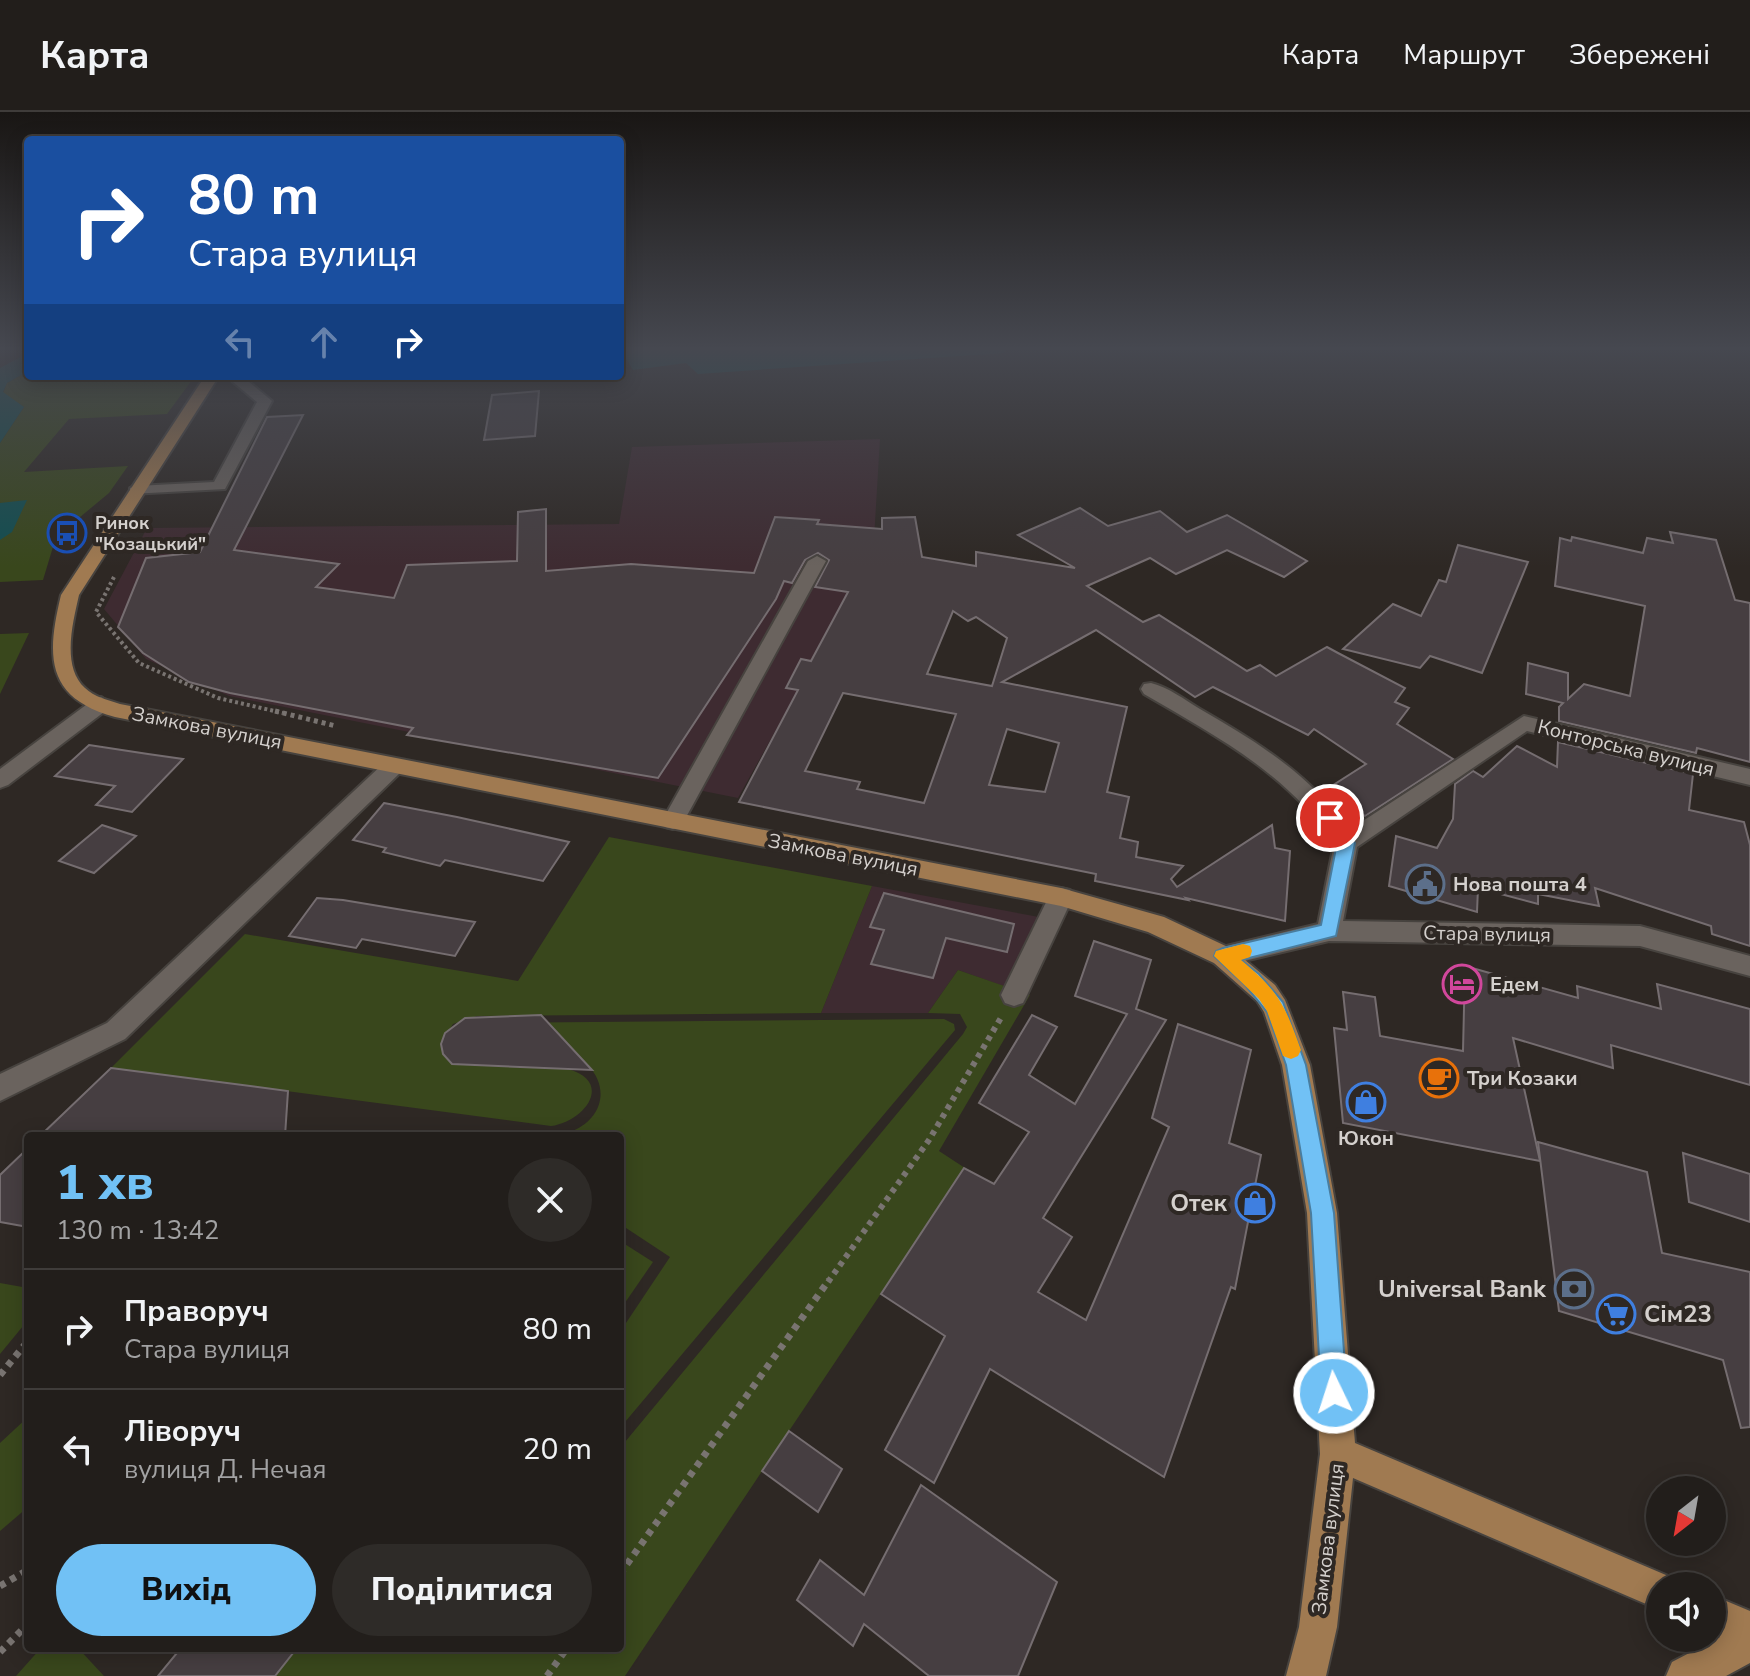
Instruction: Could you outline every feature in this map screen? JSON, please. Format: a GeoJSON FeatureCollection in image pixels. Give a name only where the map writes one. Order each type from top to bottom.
{"type":"FeatureCollection","features":[{"type":"Feature","properties":{"kind":"main road","name":"Замкова вулиця"},"geometry":{"type":"LineString","coordinates":[[182,421],[70,595],[62,626],[63,654],[68,682],[79,695],[115,710],[1061,897],[1155,924],[1223,956],[1252,979],[1276,1008],[1296,1065],[1322,1213],[1338,1454],[1318,1627],[1306,1676]]}},
{"type":"Feature","properties":{"kind":"main road"},"geometry":{"type":"LineString","coordinates":[[1338,1454],[1646,1585]]}},
{"type":"Feature","properties":{"kind":"main road"},"geometry":{"type":"LineString","coordinates":[[1726,1620],[1750,1630]]}},
{"type":"Feature","properties":{"kind":"main road"},"geometry":{"type":"LineString","coordinates":[[1686,1676],[1750,1642]]}},
{"type":"Feature","properties":{"kind":"street"},"geometry":{"type":"LineString","coordinates":[[136,491],[219,486],[254,421]]}},
{"type":"Feature","properties":{"kind":"street"},"geometry":{"type":"LineString","coordinates":[[673,821],[817,561]]}},
{"type":"Feature","properties":{"kind":"street"},"geometry":{"type":"LineString","coordinates":[[1151,689],[1266,762],[1317,802],[1346,843],[1329,931]]}},
{"type":"Feature","properties":{"kind":"street"},"geometry":{"type":"LineString","coordinates":[[0,780],[101,704]]}},
{"type":"Feature","properties":{"kind":"street","name":"Конторська вулиця"},"geometry":{"type":"LineString","coordinates":[[1346,843],[1524,723],[1750,777]]}},
{"type":"Feature","properties":{"kind":"street"},"geometry":{"type":"LineString","coordinates":[[0,1088],[116,1031],[394,766]]}},
{"type":"Feature","properties":{"kind":"street"},"geometry":{"type":"LineString","coordinates":[[1014,995],[1061,897]]}},
{"type":"Feature","properties":{"kind":"street","name":"Стара вулиця"},"geometry":{"type":"LineString","coordinates":[[1223,956],[1329,931],[1640,936],[1750,966]]}},
{"type":"Feature","properties":{"kind":"path"},"geometry":{"type":"LineString","coordinates":[[118,570],[96,612],[139,663],[218,698],[340,726]]}},
{"type":"Feature","properties":{"kind":"path"},"geometry":{"type":"LineString","coordinates":[[624,1568],[929,1140],[1014,995]]}},
{"type":"Feature","properties":{"kind":"path"},"geometry":{"type":"LineString","coordinates":[[0,1375],[24,1346]]}},
{"type":"Feature","properties":{"kind":"path"},"geometry":{"type":"LineString","coordinates":[[0,1586],[24,1572]]}},
{"type":"Feature","properties":{"kind":"path"},"geometry":{"type":"LineString","coordinates":[[0,1652],[24,1628]]}},
{"type":"Feature","properties":{"kind":"path"},"geometry":{"type":"LineString","coordinates":[[547,1676],[564,1652]]}},
{"type":"Feature","properties":{"kind":"shaded area","name":"Ринок \"Козацький\""},"geometry":{"type":"Polygon","coordinates":[[[880,439],[873,556],[738,798],[229,696],[146,659],[104,609],[147,528],[619,524],[632,447],[880,439]]]}},
{"type":"Feature","properties":{"kind":"shaded area"},"geometry":{"type":"Polygon","coordinates":[[[872,886],[1039,917],[1006,987],[958,970],[928,1013],[821,1013],[872,886]]]}},
{"type":"Feature","properties":{"kind":"green space"},"geometry":{"type":"Polygon","coordinates":[[[15,421],[67,421],[24,472],[128,466],[109,493],[56,537],[43,580],[0,582],[0,443],[15,421]]]}},
{"type":"Feature","properties":{"kind":"green space"},"geometry":{"type":"Polygon","coordinates":[[[29,633],[0,694],[0,634],[29,633]]]}},
{"type":"Feature","properties":{"kind":"green space"},"geometry":{"type":"Polygon","coordinates":[[[609,837],[872,886],[821,1013],[477,1016],[453,1024],[441,1044],[443,1054],[450,1061],[568,1069],[582,1075],[590,1083],[590,1100],[583,1109],[563,1123],[551,1126],[111,1068],[245,934],[518,981],[609,837]]]}},
{"type":"Feature","properties":{"kind":"green space"},"geometry":{"type":"Polygon","coordinates":[[[958,970],[1030,995],[939,1151],[965,1168],[625,1676],[275,1676],[294,1652],[624,1652],[624,1443],[967,1027],[960,1014],[928,1013],[958,970]]]}},
{"type":"Feature","properties":{"kind":"green space"},"geometry":{"type":"Polygon","coordinates":[[[944,1019],[954,1024],[955,1030],[624,1423],[624,1326],[670,1257],[624,1227],[624,1132],[570,1132],[591,1119],[600,1102],[599,1084],[588,1065],[476,1023],[944,1019]]]}},
{"type":"Feature","properties":{"kind":"green space"},"geometry":{"type":"Polygon","coordinates":[[[624,1244],[653,1262],[624,1304],[624,1244]]]}},
{"type":"Feature","properties":{"kind":"green space"},"geometry":{"type":"Polygon","coordinates":[[[0,1283],[24,1287],[24,1325],[0,1354],[0,1283]]]}},
{"type":"Feature","properties":{"kind":"green space"},"geometry":{"type":"Polygon","coordinates":[[[24,1421],[24,1510],[0,1531],[0,1443],[24,1421]]]}},
{"type":"Feature","properties":{"kind":"green space"},"geometry":{"type":"Polygon","coordinates":[[[37,1652],[82,1652],[104,1676],[16,1676],[37,1652]]]}},
{"type":"Feature","properties":{"kind":"water"},"geometry":{"type":"Polygon","coordinates":[[[0,421],[15,421],[0,443],[0,421]]]}},
{"type":"Feature","properties":{"kind":"water"},"geometry":{"type":"Polygon","coordinates":[[[27,500],[12,532],[0,540],[0,503],[27,500]]]}},
{"type":"Feature","properties":{"kind":"building"},"geometry":{"type":"Polygon","coordinates":[[[265,421],[300,421],[234,550],[339,564],[316,587],[394,598],[407,565],[517,561],[518,512],[546,509],[546,571],[631,564],[754,573],[775,517],[882,529],[882,518],[915,517],[922,557],[976,566],[976,552],[1075,568],[1018,535],[1080,508],[1108,526],[1160,511],[1187,532],[1227,515],[1307,561],[1284,577],[1227,550],[1176,574],[1150,558],[1087,586],[1143,622],[1159,615],[1247,671],[1260,665],[1276,676],[1327,647],[1405,688],[1395,702],[1409,708],[1397,724],[1453,759],[1365,816],[1327,789],[1366,764],[1314,729],[1308,735],[1213,687],[1195,697],[1096,630],[1002,682],[1127,707],[1107,792],[1129,797],[1120,838],[1138,842],[1136,857],[1183,866],[1171,879],[1177,887],[1272,825],[1275,848],[1290,851],[1285,921],[1095,881],[1096,874],[739,802],[798,690],[786,688],[801,659],[811,661],[848,592],[815,587],[829,560],[818,553],[805,560],[792,583],[784,581],[776,599],[658,778],[407,735],[413,728],[230,693],[189,682],[143,653],[118,627],[146,558],[200,552],[265,421]],[[953,611],[927,674],[992,686],[1007,638],[976,617],[968,621],[953,611]],[[843,693],[805,771],[860,782],[857,789],[924,803],[956,714],[843,693]],[[1007,729],[989,785],[1045,792],[1059,743],[1007,729]]]}},
{"type":"Feature","properties":{"kind":"building"},"geometry":{"type":"Polygon","coordinates":[[[487,421],[536,421],[535,436],[484,440],[487,421]]]}},
{"type":"Feature","properties":{"kind":"building"},"geometry":{"type":"Polygon","coordinates":[[[1670,532],[1716,540],[1735,600],[1750,603],[1750,762],[1697,748],[1696,753],[1559,721],[1559,707],[1563,703],[1526,694],[1528,663],[1568,673],[1568,699],[1584,684],[1630,696],[1645,606],[1555,586],[1560,538],[1571,541],[1572,537],[1643,553],[1647,538],[1673,543],[1670,532]]]}},
{"type":"Feature","properties":{"kind":"building"},"geometry":{"type":"Polygon","coordinates":[[[1458,545],[1528,562],[1482,673],[1430,656],[1420,668],[1343,649],[1393,604],[1421,616],[1439,580],[1446,582],[1458,545]]]}},
{"type":"Feature","properties":{"kind":"building"},"geometry":{"type":"Polygon","coordinates":[[[1558,742],[1693,774],[1689,810],[1744,822],[1750,845],[1750,946],[1712,934],[1711,926],[1595,888],[1599,906],[1538,894],[1538,904],[1478,888],[1477,912],[1389,886],[1396,836],[1437,848],[1453,819],[1455,784],[1473,771],[1483,777],[1517,746],[1557,767],[1558,742]]]}},
{"type":"Feature","properties":{"kind":"building"},"geometry":{"type":"Polygon","coordinates":[[[89,745],[183,759],[132,812],[96,805],[115,786],[55,776],[89,745]]]}},
{"type":"Feature","properties":{"kind":"building"},"geometry":{"type":"Polygon","coordinates":[[[384,803],[569,842],[543,881],[445,860],[440,866],[383,852],[386,848],[353,840],[384,803]]]}},
{"type":"Feature","properties":{"kind":"building"},"geometry":{"type":"Polygon","coordinates":[[[102,825],[136,836],[94,873],[59,861],[102,825]]]}},
{"type":"Feature","properties":{"kind":"building"},"geometry":{"type":"Polygon","coordinates":[[[884,893],[1014,924],[1007,952],[946,938],[933,978],[871,964],[884,930],[870,927],[884,893]]]}},
{"type":"Feature","properties":{"kind":"building"},"geometry":{"type":"Polygon","coordinates":[[[317,898],[475,922],[455,956],[362,939],[356,948],[289,936],[317,898]]]}},
{"type":"Feature","properties":{"kind":"building"},"geometry":{"type":"Polygon","coordinates":[[[1094,941],[1151,960],[1136,1009],[1166,1020],[1043,1218],[1072,1237],[1038,1292],[1086,1320],[1169,1127],[1152,1118],[1178,1024],[1251,1050],[1229,1143],[1261,1155],[1235,1289],[1231,1287],[1164,1477],[990,1369],[934,1483],[885,1450],[945,1336],[881,1294],[964,1168],[994,1184],[1029,1132],[979,1103],[1032,1015],[1057,1027],[1029,1075],[1075,1104],[1127,1014],[1075,996],[1094,941]]]}},
{"type":"Feature","properties":{"kind":"building"},"geometry":{"type":"Polygon","coordinates":[[[1465,966],[1578,998],[1577,986],[1661,1009],[1657,984],[1750,1009],[1750,1085],[1611,1045],[1613,1068],[1513,1038],[1540,1161],[1343,1123],[1334,1028],[1347,1030],[1343,992],[1375,997],[1380,1036],[1463,1051],[1465,966]]]}},
{"type":"Feature","properties":{"kind":"building"},"geometry":{"type":"Polygon","coordinates":[[[541,1015],[592,1070],[452,1064],[443,1054],[441,1044],[445,1033],[465,1018],[541,1015]]]}},
{"type":"Feature","properties":{"kind":"building"},"geometry":{"type":"Polygon","coordinates":[[[111,1068],[288,1091],[285,1132],[44,1132],[111,1068]]]}},
{"type":"Feature","properties":{"kind":"building"},"geometry":{"type":"Polygon","coordinates":[[[1538,1142],[1647,1172],[1662,1253],[1750,1272],[1750,1427],[1741,1428],[1723,1360],[1559,1311],[1538,1142]]]}},
{"type":"Feature","properties":{"kind":"building"},"geometry":{"type":"Polygon","coordinates":[[[24,1152],[24,1226],[0,1222],[0,1175],[24,1152]]]}},
{"type":"Feature","properties":{"kind":"building"},"geometry":{"type":"Polygon","coordinates":[[[1683,1153],[1750,1174],[1750,1222],[1689,1202],[1683,1153]]]}},
{"type":"Feature","properties":{"kind":"building"},"geometry":{"type":"Polygon","coordinates":[[[789,1431],[842,1469],[818,1512],[762,1471],[789,1431]]]}},
{"type":"Feature","properties":{"kind":"building"},"geometry":{"type":"Polygon","coordinates":[[[921,1485],[1057,1582],[1018,1676],[929,1676],[864,1624],[853,1646],[797,1600],[820,1560],[864,1595],[921,1485]]]}},
{"type":"Feature","properties":{"kind":"building"},"geometry":{"type":"Polygon","coordinates":[[[178,1652],[294,1652],[275,1676],[158,1676],[178,1652]]]}},
{"type":"Feature","properties":{"kind":"slow traffic"},"geometry":{"type":"LineString","coordinates":[[1243,951],[1223,956],[1266,993],[1276,1008],[1291,1050]]}},
{"type":"Feature","properties":{"kind":"place","name":"Ринок \"Козацький\""},"geometry":{"type":"Point","coordinates":[67,533]}},
{"type":"Feature","properties":{"kind":"place","name":"Нова пошта 4"},"geometry":{"type":"Point","coordinates":[1425,884]}},
{"type":"Feature","properties":{"kind":"place","name":"Едем"},"geometry":{"type":"Point","coordinates":[1462,984]}},
{"type":"Feature","properties":{"kind":"place","name":"Три Козаки"},"geometry":{"type":"Point","coordinates":[1439,1078]}},
{"type":"Feature","properties":{"kind":"place","name":"Юкон"},"geometry":{"type":"Point","coordinates":[1366,1102]}},
{"type":"Feature","properties":{"kind":"place","name":"Отек"},"geometry":{"type":"Point","coordinates":[1255,1203]}},
{"type":"Feature","properties":{"kind":"place","name":"Universal Bank"},"geometry":{"type":"Point","coordinates":[1574,1289]}},
{"type":"Feature","properties":{"kind":"place","name":"Сім23"},"geometry":{"type":"Point","coordinates":[1616,1314]}},
{"type":"Feature","properties":{"kind":"route"},"geometry":{"type":"LineString","coordinates":[[1330,818],[1346,843],[1329,931],[1223,956],[1266,993],[1276,1008],[1296,1065],[1322,1213],[1334,1393]]}}]}
